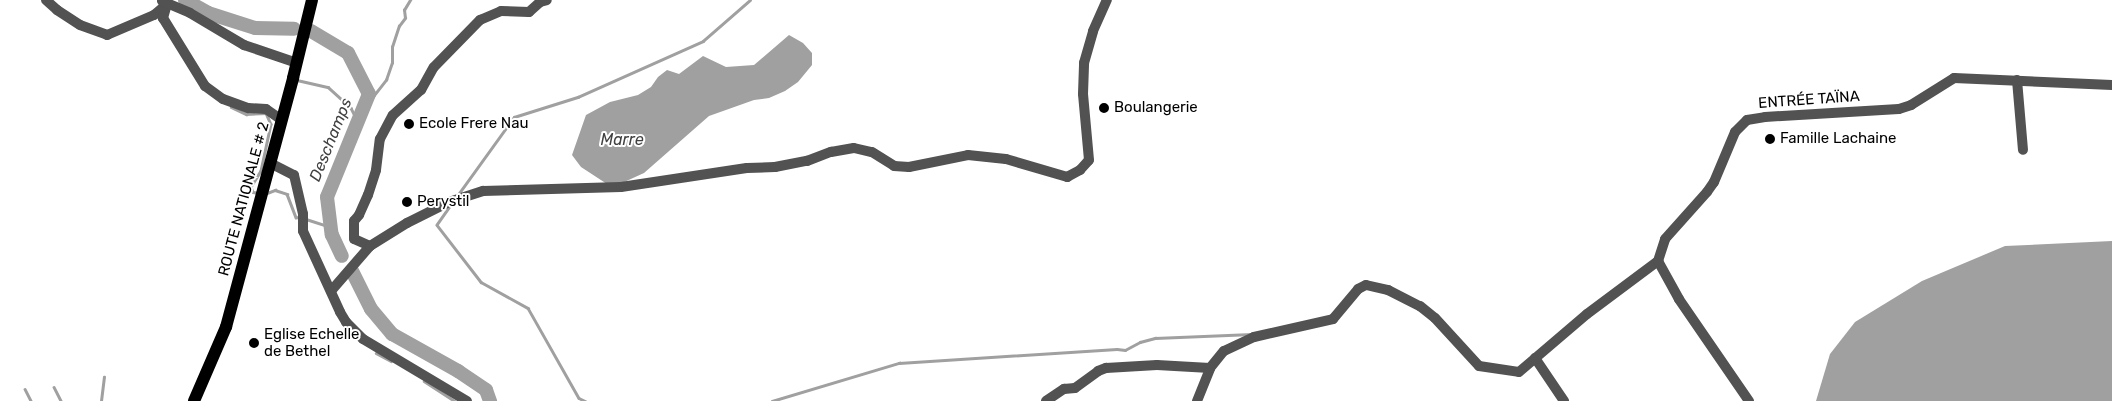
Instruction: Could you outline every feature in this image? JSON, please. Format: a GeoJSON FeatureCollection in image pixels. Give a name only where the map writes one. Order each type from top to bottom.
{"type":"FeatureCollection","features":[{"type":"Feature","properties":{"kind":"main road","name":"ROUTE NATIONALE # 2"},"geometry":{"type":"LineString","coordinates":[[194,401],[226,327],[297,63],[312,0]]}},
{"type":"Feature","properties":{"kind":"street"},"geometry":{"type":"LineString","coordinates":[[46,0],[57,10],[80,24],[107,35],[154,15],[164,2]]}},
{"type":"Feature","properties":{"kind":"street"},"geometry":{"type":"LineString","coordinates":[[370,246],[354,239],[354,221],[359,215],[368,195],[376,170],[380,140],[393,115],[420,90],[434,67],[480,20],[501,11],[529,12],[540,2],[547,0]]}},
{"type":"Feature","properties":{"kind":"street"},"geometry":{"type":"LineString","coordinates":[[331,291],[370,246],[407,223],[449,202],[482,191],[629,186],[747,168],[775,167],[807,161],[831,152],[854,148],[872,152],[894,166],[909,167],[968,155],[1006,158],[1067,177],[1080,170],[1089,160],[1083,94],[1084,63],[1093,30],[1107,0]]}},
{"type":"Feature","properties":{"kind":"street"},"geometry":{"type":"LineString","coordinates":[[164,2],[190,13],[244,45],[297,63]]}},
{"type":"Feature","properties":{"kind":"street"},"geometry":{"type":"LineString","coordinates":[[164,2],[163,18],[205,86],[223,100],[248,108],[266,109],[282,120]]}},
{"type":"Feature","properties":{"kind":"street","name":"ENTRÉE TAÏNA"},"geometry":{"type":"LineString","coordinates":[[1658,262],[1665,239],[1710,187],[1735,132],[1747,120],[1765,117],[1899,108],[1911,104],[1954,78],[2017,80],[2090,86],[2112,85]]}},
{"type":"Feature","properties":{"kind":"street"},"geometry":{"type":"LineString","coordinates":[[2017,80],[2023,150]]}},
{"type":"Feature","properties":{"kind":"street"},"geometry":{"type":"LineString","coordinates":[[270,163],[294,175],[303,214],[302,226],[340,312],[363,339],[467,401]]}},
{"type":"Feature","properties":{"kind":"street"},"geometry":{"type":"LineString","coordinates":[[1197,401],[1210,368],[1224,351],[1243,340],[1333,319],[1358,289],[1366,285],[1388,290],[1420,306],[1435,318],[1479,366],[1518,372],[1588,314],[1658,262],[1679,299],[1749,401]]}},
{"type":"Feature","properties":{"kind":"street"},"geometry":{"type":"LineString","coordinates":[[1535,358],[1564,401]]}},
{"type":"Feature","properties":{"kind":"street"},"geometry":{"type":"LineString","coordinates":[[1046,401],[1064,390],[1075,388],[1098,371],[1106,368],[1157,365],[1210,368]]}},
{"type":"Feature","properties":{"kind":"water","name":"Marre"},"geometry":{"type":"Polygon","coordinates":[[[789,35],[803,43],[812,53],[812,65],[798,82],[785,91],[769,98],[754,100],[709,116],[644,173],[622,183],[607,184],[581,167],[572,155],[586,115],[610,102],[638,95],[651,87],[658,77],[667,70],[679,74],[703,56],[726,67],[754,65],[789,35]]]}},
{"type":"Feature","properties":{"kind":"water"},"geometry":{"type":"Polygon","coordinates":[[[2112,241],[2112,401],[1816,401],[1830,354],[1855,322],[1922,281],[2005,246],[2112,241]]]}},
{"type":"Feature","properties":{"kind":"waterway","name":"Deschamps"},"geometry":{"type":"LineString","coordinates":[[185,0],[208,13],[255,28],[294,29]]}},
{"type":"Feature","properties":{"kind":"waterway"},"geometry":{"type":"LineString","coordinates":[[364,108],[386,80],[392,63],[392,47],[399,26],[405,18],[404,10],[410,0]]}},
{"type":"Feature","properties":{"kind":"waterway"},"geometry":{"type":"LineString","coordinates":[[457,196],[514,117],[578,97],[703,41],[750,0]]}},
{"type":"Feature","properties":{"kind":"waterway","name":"Deschamps"},"geometry":{"type":"LineString","coordinates":[[311,31],[348,53],[369,94],[327,197],[332,235],[342,256]]}},
{"type":"Feature","properties":{"kind":"waterway"},"geometry":{"type":"LineString","coordinates":[[297,80],[328,87],[351,108],[358,122]]}},
{"type":"Feature","properties":{"kind":"waterway"},"geometry":{"type":"LineString","coordinates":[[231,107],[246,114],[266,113],[271,124],[261,171],[251,187],[253,192],[258,193]]}},
{"type":"Feature","properties":{"kind":"waterway"},"geometry":{"type":"LineString","coordinates":[[267,193],[275,190],[287,194],[296,217],[301,218]]}},
{"type":"Feature","properties":{"kind":"waterway"},"geometry":{"type":"LineString","coordinates":[[451,205],[437,225],[481,282],[528,308],[579,398],[585,401]]}},
{"type":"Feature","properties":{"kind":"waterway"},"geometry":{"type":"LineString","coordinates":[[306,219],[331,227]]}},
{"type":"Feature","properties":{"kind":"waterway","name":"Deschamps"},"geometry":{"type":"LineString","coordinates":[[352,271],[371,309],[392,334],[458,371],[486,390],[490,401]]}},
{"type":"Feature","properties":{"kind":"waterway"},"geometry":{"type":"LineString","coordinates":[[772,401],[899,363],[1125,350],[1140,342],[1155,338],[1252,334]]}},
{"type":"Feature","properties":{"kind":"waterway"},"geometry":{"type":"LineString","coordinates":[[376,353],[391,361]]}},
{"type":"Feature","properties":{"kind":"waterway"},"geometry":{"type":"LineString","coordinates":[[101,401],[104,377]]}},
{"type":"Feature","properties":{"kind":"waterway"},"geometry":{"type":"LineString","coordinates":[[424,381],[455,401]]}},
{"type":"Feature","properties":{"kind":"waterway"},"geometry":{"type":"LineString","coordinates":[[54,387],[61,401]]}},
{"type":"Feature","properties":{"kind":"waterway"},"geometry":{"type":"LineString","coordinates":[[25,389],[31,401]]}},
{"type":"Feature","properties":{"kind":"place","name":"Boulangerie"},"geometry":{"type":"Point","coordinates":[1104,108]}},
{"type":"Feature","properties":{"kind":"place","name":"Ecole Frere Nau"},"geometry":{"type":"Point","coordinates":[409,124]}},
{"type":"Feature","properties":{"kind":"place","name":"Famille Lachaine"},"geometry":{"type":"Point","coordinates":[1770,139]}},
{"type":"Feature","properties":{"kind":"place","name":"Perystil"},"geometry":{"type":"Point","coordinates":[407,202]}},
{"type":"Feature","properties":{"kind":"place","name":"Eglise Echelle de Bethel"},"geometry":{"type":"Point","coordinates":[254,343]}}]}
